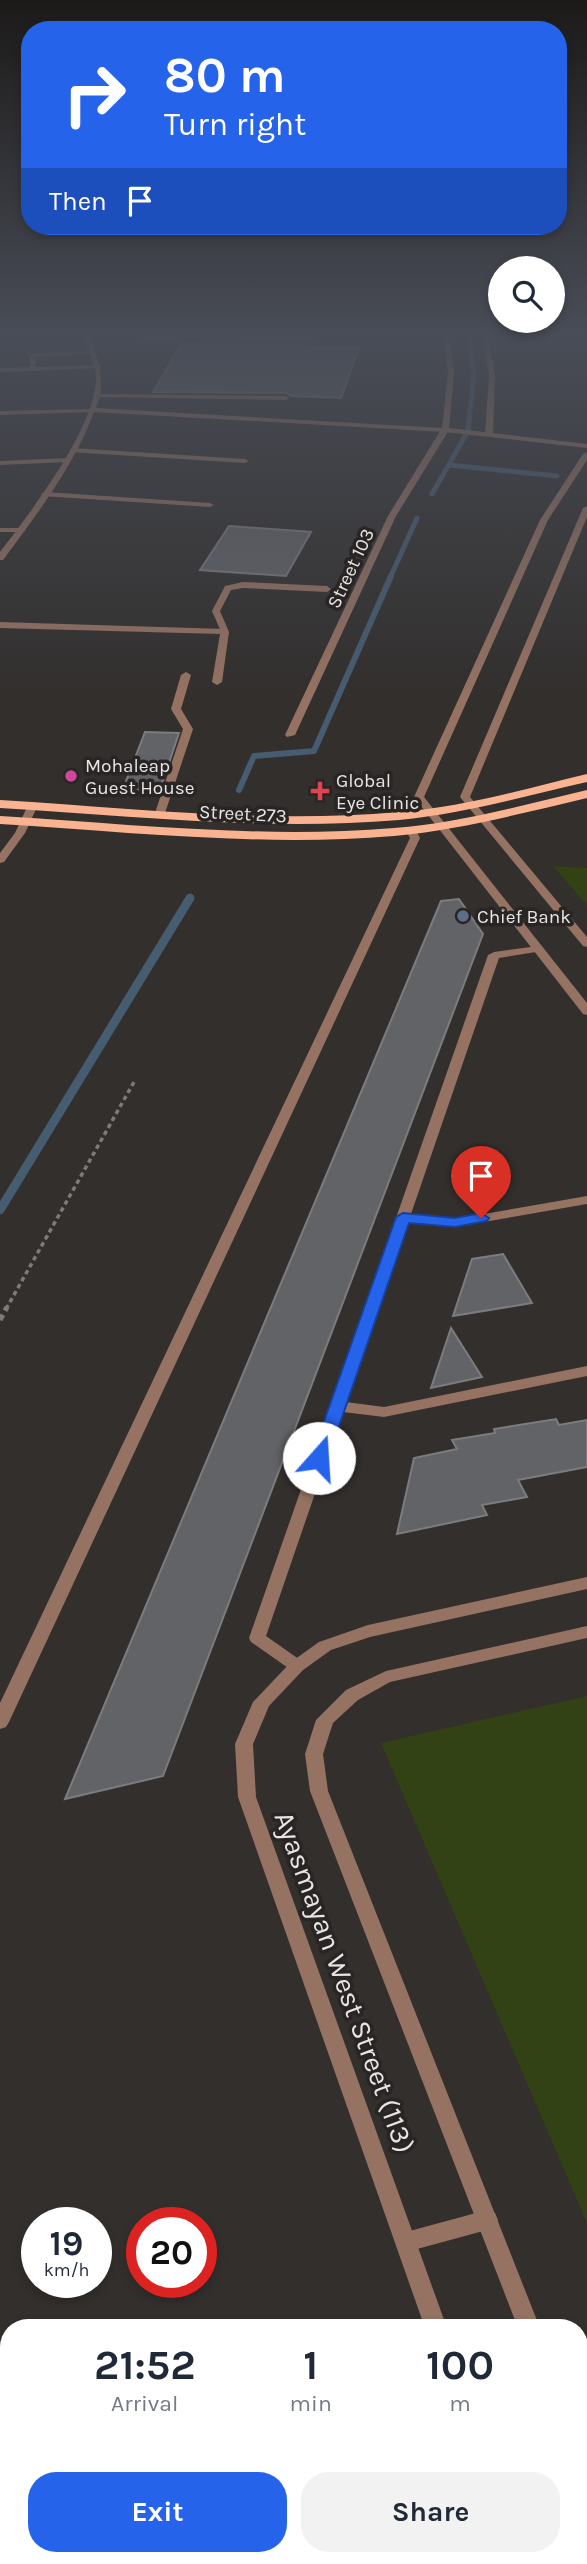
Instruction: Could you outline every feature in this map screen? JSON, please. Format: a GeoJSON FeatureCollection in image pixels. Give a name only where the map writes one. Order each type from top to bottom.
{"type":"FeatureCollection","features":[{"type":"Feature","properties":{"kind":"main road","name":"Street 273"},"geometry":{"type":"LineString","coordinates":[[0,804],[301,820],[403,816],[587,778]]}},
{"type":"Feature","properties":{"kind":"main road","name":"Street 273"},"geometry":{"type":"LineString","coordinates":[[0,820],[298,835],[411,830],[483,818],[587,794]]}},
{"type":"Feature","properties":{"kind":"main road"},"geometry":{"type":"LineString","coordinates":[[403,816],[411,830]]}},
{"type":"Feature","properties":{"kind":"street"},"geometry":{"type":"LineString","coordinates":[[0,558],[22,530],[69,456]]}},
{"type":"Feature","properties":{"kind":"street"},"geometry":{"type":"LineString","coordinates":[[161,456],[245,461]]}},
{"type":"Feature","properties":{"kind":"street","name":"Street 103"},"geometry":{"type":"LineString","coordinates":[[290,735],[391,516],[429,456]]}},
{"type":"Feature","properties":{"kind":"street"},"geometry":{"type":"LineString","coordinates":[[586,456],[544,520],[419,797],[587,1011]]}},
{"type":"Feature","properties":{"kind":"street"},"geometry":{"type":"LineString","coordinates":[[0,463],[67,460]]}},
{"type":"Feature","properties":{"kind":"street"},"geometry":{"type":"LineString","coordinates":[[45,495],[209,505]]}},
{"type":"Feature","properties":{"kind":"street"},"geometry":{"type":"LineString","coordinates":[[587,508],[465,797],[587,944]]}},
{"type":"Feature","properties":{"kind":"street"},"geometry":{"type":"LineString","coordinates":[[0,530],[22,530]]}},
{"type":"Feature","properties":{"kind":"street"},"geometry":{"type":"LineString","coordinates":[[217,682],[225,632],[216,611],[228,588],[243,585],[327,589]]}},
{"type":"Feature","properties":{"kind":"street"},"geometry":{"type":"LineString","coordinates":[[0,625],[225,632]]}},
{"type":"Feature","properties":{"kind":"street"},"geometry":{"type":"LineString","coordinates":[[160,813],[188,729],[176,709],[186,675]]}},
{"type":"Feature","properties":{"kind":"street"},"geometry":{"type":"LineString","coordinates":[[0,860],[33,805]]}},
{"type":"Feature","properties":{"kind":"street"},"geometry":{"type":"LineString","coordinates":[[0,1722],[415,838],[411,830]]}},
{"type":"Feature","properties":{"kind":"street"},"geometry":{"type":"LineString","coordinates":[[297,1666],[257,1637],[494,955],[538,949]]}},
{"type":"Feature","properties":{"kind":"street"},"geometry":{"type":"LineString","coordinates":[[403,1217],[455,1223],[587,1200]]}},
{"type":"Feature","properties":{"kind":"street"},"geometry":{"type":"LineString","coordinates":[[337,1406],[384,1412],[587,1371]]}},
{"type":"Feature","properties":{"kind":"street","name":"Ayasmayan West Street (113)"},"geometry":{"type":"LineString","coordinates":[[433,2319],[247,1797],[244,1744],[262,1702],[297,1666],[325,1646],[368,1631],[587,1583]]}},
{"type":"Feature","properties":{"kind":"street","name":"Ayasmayan West Street (113)"},"geometry":{"type":"LineString","coordinates":[[526,2319],[319,1791],[314,1754],[325,1720],[352,1695],[386,1677],[587,1632]]}},
{"type":"Feature","properties":{"kind":"street"},"geometry":{"type":"LineString","coordinates":[[406,2242],[487,2220]]}},
{"type":"Feature","properties":{"kind":"path"},"geometry":{"type":"LineString","coordinates":[[0,1320],[134,1082]]}},
{"type":"Feature","properties":{"kind":"green space"},"geometry":{"type":"Polygon","coordinates":[[[553,866],[587,868],[587,905],[553,866]]]}},
{"type":"Feature","properties":{"kind":"green space"},"geometry":{"type":"Polygon","coordinates":[[[587,1696],[587,2223],[381,1743],[587,1696]]]}},
{"type":"Feature","properties":{"kind":"building"},"geometry":{"type":"Polygon","coordinates":[[[229,526],[311,532],[286,576],[200,570],[229,526]]]}},
{"type":"Feature","properties":{"kind":"building"},"geometry":{"type":"Polygon","coordinates":[[[145,732],[179,733],[160,790],[123,789],[145,732]]]}},
{"type":"Feature","properties":{"kind":"building"},"geometry":{"type":"Polygon","coordinates":[[[459,899],[483,934],[163,1776],[65,1799],[441,901],[459,899]]]}},
{"type":"Feature","properties":{"kind":"building"},"geometry":{"type":"Polygon","coordinates":[[[503,1254],[532,1303],[453,1316],[472,1259],[503,1254]]]}},
{"type":"Feature","properties":{"kind":"building"},"geometry":{"type":"Polygon","coordinates":[[[451,1328],[482,1377],[431,1388],[451,1328]]]}},
{"type":"Feature","properties":{"kind":"building"},"geometry":{"type":"Polygon","coordinates":[[[556,1419],[559,1425],[587,1420],[587,1467],[518,1480],[527,1497],[482,1505],[487,1515],[397,1534],[414,1458],[457,1449],[452,1440],[495,1433],[494,1429],[556,1419]]]}},
{"type":"Feature","properties":{"kind":"waterway"},"geometry":{"type":"LineString","coordinates":[[432,494],[454,456]]}},
{"type":"Feature","properties":{"kind":"waterway"},"geometry":{"type":"LineString","coordinates":[[450,465],[557,476]]}},
{"type":"Feature","properties":{"kind":"waterway"},"geometry":{"type":"LineString","coordinates":[[390,578],[417,518]]}},
{"type":"Feature","properties":{"kind":"waterway"},"geometry":{"type":"LineString","coordinates":[[239,790],[254,756],[314,751],[391,576]]}},
{"type":"Feature","properties":{"kind":"waterway"},"geometry":{"type":"LineString","coordinates":[[0,1210],[190,898]]}},
{"type":"Feature","properties":{"kind":"place","name":"Mohaleap Guest House"},"geometry":{"type":"Point","coordinates":[71,776]}},
{"type":"Feature","properties":{"kind":"place","name":"Global Eye Clinic"},"geometry":{"type":"Point","coordinates":[320,791]}},
{"type":"Feature","properties":{"kind":"place","name":"Chief Bank"},"geometry":{"type":"Point","coordinates":[463,916]}},
{"type":"Feature","properties":{"kind":"route"},"geometry":{"type":"LineString","coordinates":[[319,1458],[403,1217],[455,1223],[481,1218]]}}]}
